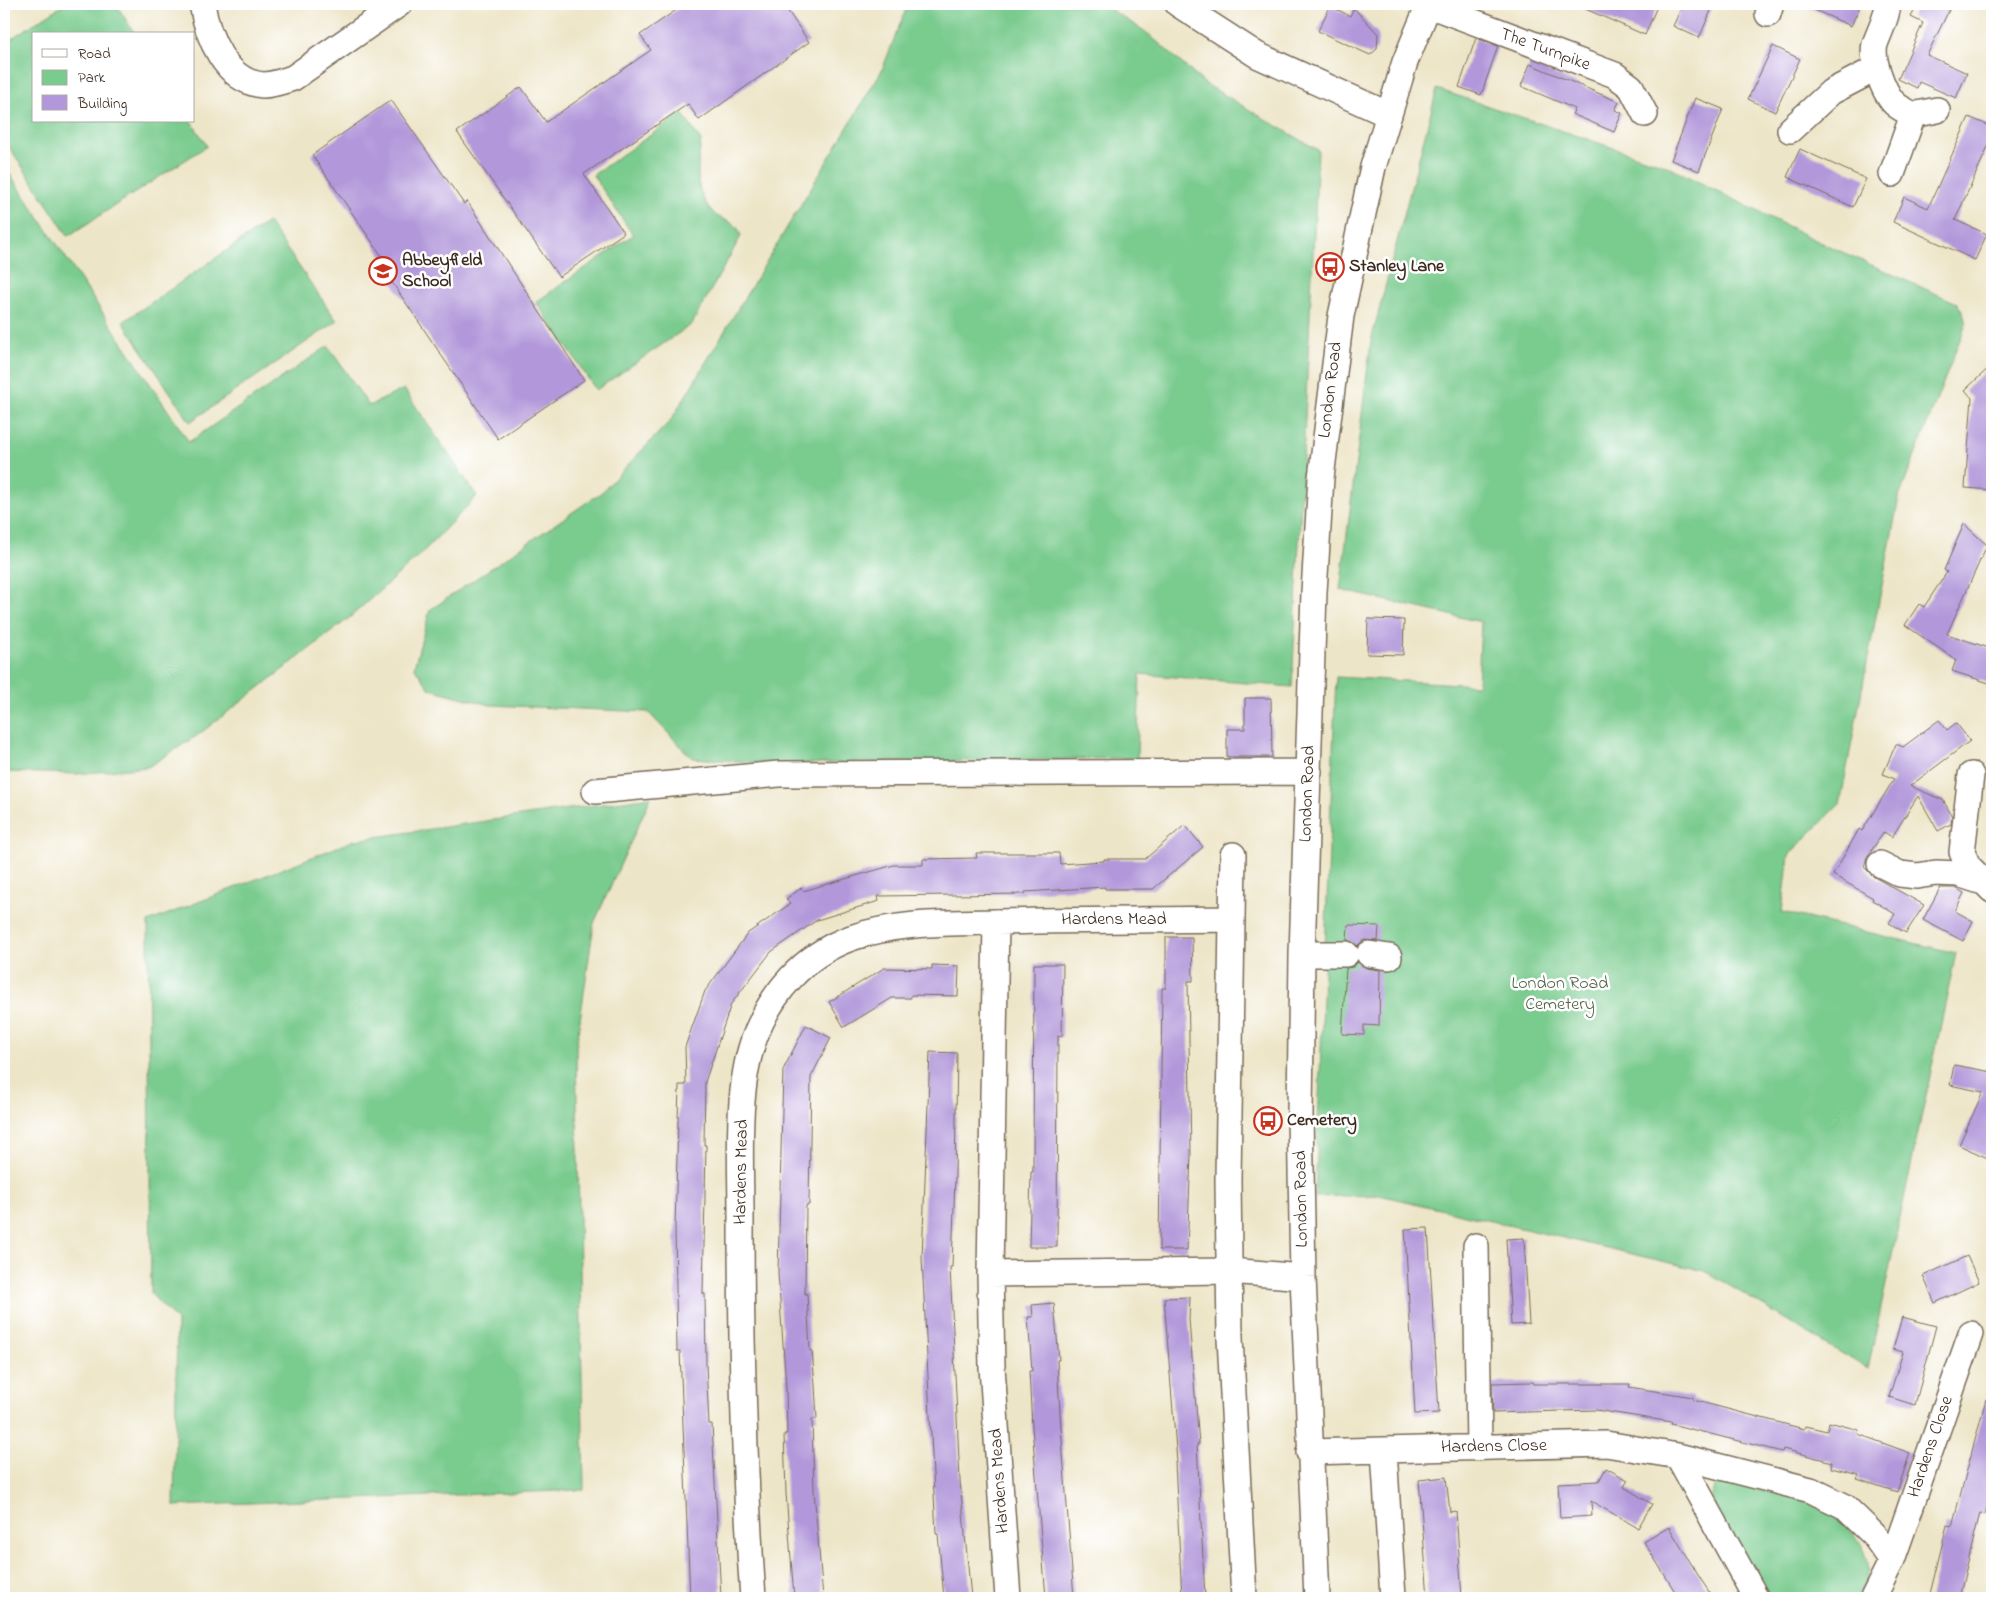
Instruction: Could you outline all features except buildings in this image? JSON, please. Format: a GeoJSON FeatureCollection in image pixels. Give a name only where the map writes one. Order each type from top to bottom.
{"type":"FeatureCollection","features":[{"type":"Feature","properties":{"kind":"street"},"geometry":{"type":"LineString","coordinates":[[202,4],[210,38],[219,54],[244,78],[262,85],[292,78],[399,4]]}},
{"type":"Feature","properties":{"kind":"street"},"geometry":{"type":"LineString","coordinates":[[1178,4],[1257,55],[1296,75],[1388,115]]}},
{"type":"Feature","properties":{"kind":"street"},"geometry":{"type":"LineString","coordinates":[[1888,4],[1887,13],[1874,47],[1877,68],[1883,86],[1894,104],[1913,115],[1937,110]]}},
{"type":"Feature","properties":{"kind":"street","name":"London Road"},"geometry":{"type":"LineString","coordinates":[[1317,1598],[1309,1452],[1300,1114],[1302,954],[1320,497],[1341,316],[1373,166],[1406,62],[1429,5]]}},
{"type":"Feature","properties":{"kind":"street","name":"The Turnpike"},"geometry":{"type":"LineString","coordinates":[[1429,5],[1615,75],[1631,87],[1645,114]]}},
{"type":"Feature","properties":{"kind":"street"},"geometry":{"type":"LineString","coordinates":[[1790,130],[1831,92],[1877,68]]}},
{"type":"Feature","properties":{"kind":"street"},"geometry":{"type":"LineString","coordinates":[[1892,174],[1913,115]]}},
{"type":"Feature","properties":{"kind":"street"},"geometry":{"type":"LineString","coordinates":[[595,791],[779,774],[1309,772]]}},
{"type":"Feature","properties":{"kind":"street"},"geometry":{"type":"LineString","coordinates":[[1971,775],[1962,852],[1968,866],[1986,885]]}},
{"type":"Feature","properties":{"kind":"street"},"geometry":{"type":"LineString","coordinates":[[1233,855],[1228,1180],[1230,1338],[1244,1598]]}},
{"type":"Feature","properties":{"kind":"street"},"geometry":{"type":"LineString","coordinates":[[1880,864],[1900,874],[1917,876],[1936,873],[1958,874],[1986,885]]}},
{"type":"Feature","properties":{"kind":"street","name":"Hardens Mead"},"geometry":{"type":"LineString","coordinates":[[753,1598],[742,1353],[741,1188],[744,1082],[753,1042],[769,1008],[789,980],[816,956],[834,945],[885,929],[930,924],[996,922],[1232,919]]}},
{"type":"Feature","properties":{"kind":"street","name":"Hardens Mead"},"geometry":{"type":"LineString","coordinates":[[996,922],[990,1274],[992,1368],[1008,1598]]}},
{"type":"Feature","properties":{"kind":"street"},"geometry":{"type":"LineString","coordinates":[[1302,954],[1368,955]]}},
{"type":"Feature","properties":{"kind":"street"},"geometry":{"type":"LineString","coordinates":[[1476,1246],[1479,1448]]}},
{"type":"Feature","properties":{"kind":"street"},"geometry":{"type":"LineString","coordinates":[[990,1274],[1230,1271],[1303,1277]]}},
{"type":"Feature","properties":{"kind":"street","name":"Hardens Close"},"geometry":{"type":"LineString","coordinates":[[1872,1598],[1892,1560],[1971,1334]]}},
{"type":"Feature","properties":{"kind":"street","name":"Hardens Close"},"geometry":{"type":"LineString","coordinates":[[1309,1452],[1606,1444],[1678,1456],[1811,1490],[1844,1506],[1872,1534],[1892,1560]]}},
{"type":"Feature","properties":{"kind":"street"},"geometry":{"type":"LineString","coordinates":[[1384,1450],[1393,1598]]}},
{"type":"Feature","properties":{"kind":"street"},"geometry":{"type":"LineString","coordinates":[[1678,1456],[1756,1598]]}},
{"type":"Feature","properties":{"kind":"green space"},"geometry":{"type":"Polygon","coordinates":[[[65,4],[116,4],[134,32],[32,32],[32,122],[192,122],[207,146],[68,236],[4,139],[4,43],[65,4]]]}},
{"type":"Feature","properties":{"kind":"green space"},"geometry":{"type":"Polygon","coordinates":[[[908,4],[1102,4],[1146,32],[1204,83],[1318,150],[1292,687],[1140,674],[1137,758],[778,764],[692,758],[648,712],[490,705],[430,689],[414,667],[430,610],[602,492],[671,420],[882,70],[908,4]]]}},
{"type":"Feature","properties":{"kind":"green space","name":"London Road Cemetery"},"geometry":{"type":"Polygon","coordinates":[[[1437,89],[1665,165],[1813,239],[1957,303],[1963,313],[1966,324],[1899,497],[1840,804],[1789,855],[1782,912],[1956,953],[1868,1369],[1705,1271],[1379,1195],[1315,1197],[1336,677],[1478,685],[1481,622],[1340,590],[1371,341],[1437,89]]]}},
{"type":"Feature","properties":{"kind":"green space"},"geometry":{"type":"Polygon","coordinates":[[[682,113],[701,141],[698,177],[701,193],[716,216],[735,225],[741,236],[692,324],[596,390],[536,302],[633,235],[593,175],[682,113]]]}},
{"type":"Feature","properties":{"kind":"green space"},"geometry":{"type":"Polygon","coordinates":[[[4,165],[189,442],[328,346],[369,406],[404,389],[477,496],[422,553],[348,619],[198,735],[148,767],[77,774],[4,772],[4,165]]]}},
{"type":"Feature","properties":{"kind":"green space"},"geometry":{"type":"Polygon","coordinates":[[[268,222],[337,321],[190,422],[123,322],[268,222]]]}},
{"type":"Feature","properties":{"kind":"green space"},"geometry":{"type":"Polygon","coordinates":[[[651,797],[594,923],[576,1048],[584,1490],[174,1506],[177,1321],[151,1294],[148,922],[355,840],[651,797]]]}},
{"type":"Feature","properties":{"kind":"green space"},"geometry":{"type":"Polygon","coordinates":[[[1728,1482],[1807,1502],[1826,1511],[1842,1522],[1856,1536],[1867,1560],[1868,1577],[1863,1588],[1855,1598],[1769,1598],[1760,1588],[1711,1498],[1715,1486],[1728,1482]]]}},
{"type":"Feature","properties":{"kind":"place","name":"Stanley Lane"},"geometry":{"type":"Point","coordinates":[1330,267]}},
{"type":"Feature","properties":{"kind":"place","name":"Abbeyfield School"},"geometry":{"type":"Point","coordinates":[383,271]}},
{"type":"Feature","properties":{"kind":"place","name":"Cemetery"},"geometry":{"type":"Point","coordinates":[1268,1121]}}]}
